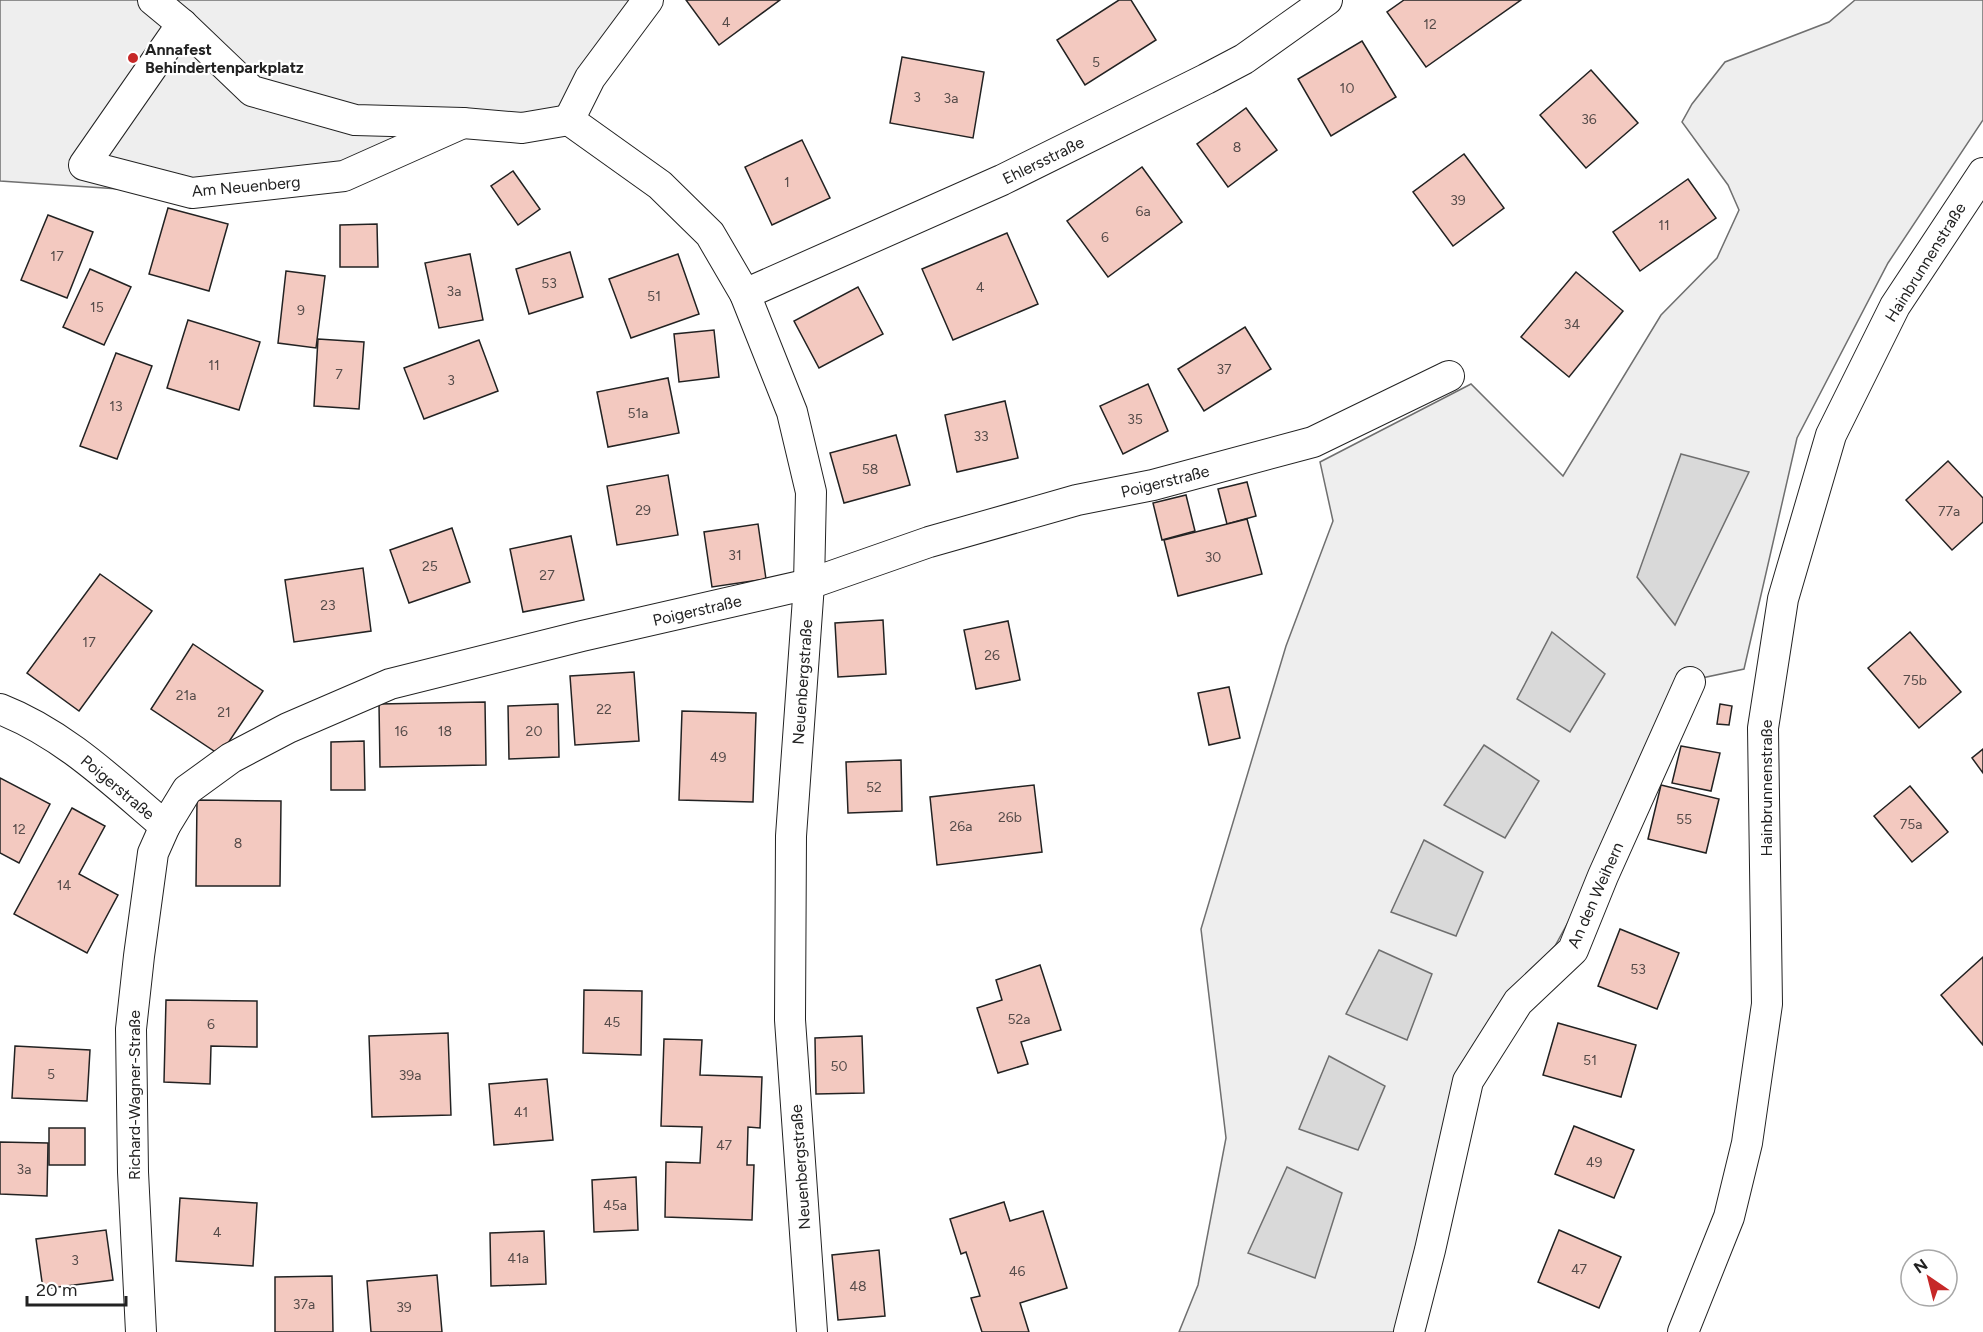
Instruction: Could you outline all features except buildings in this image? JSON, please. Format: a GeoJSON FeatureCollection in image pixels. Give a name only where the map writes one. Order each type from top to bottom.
{"type":"FeatureCollection","features":[{"type":"Feature","properties":{"kind":"street","name":"Am Neuenberg"},"geometry":{"type":"LineString","coordinates":[[153,0],[182,24],[252,91],[355,120],[463,123],[522,128],[569,120]]}},
{"type":"Feature","properties":{"kind":"street"},"geometry":{"type":"LineString","coordinates":[[569,120],[590,78],[648,0]]}},
{"type":"Feature","properties":{"kind":"street","name":"Ehlersstraße"},"geometry":{"type":"LineString","coordinates":[[745,294],[1002,180],[1206,79],[1244,59],[1327,0]]}},
{"type":"Feature","properties":{"kind":"street","name":"Am Neuenberg"},"geometry":{"type":"LineString","coordinates":[[182,24],[84,165],[192,193],[215,191],[344,176],[463,123]]}},
{"type":"Feature","properties":{"kind":"street","name":"Neuenbergstraße"},"geometry":{"type":"LineString","coordinates":[[569,120],[660,185],[710,234],[745,294],[792,412],[811,492],[809,584],[791,836],[790,1020],[812,1332]]}},
{"type":"Feature","properties":{"kind":"street","name":"Hainbrunnenstraße"},"geometry":{"type":"LineString","coordinates":[[1683,1332],[1729,1217],[1747,1143],[1767,1004],[1763,728],[1783,599],[1831,435],[1895,306],[1983,173]]}},
{"type":"Feature","properties":{"kind":"street","name":"Poigerstraße"},"geometry":{"type":"LineString","coordinates":[[0,709],[25,719],[67,744],[165,826],[187,790],[231,758],[288,728],[390,684],[582,636],[809,584],[929,542],[1077,500],[1152,485],[1313,442],[1449,376]]}},
{"type":"Feature","properties":{"kind":"street","name":"An den Weihern"},"geometry":{"type":"LineString","coordinates":[[1409,1332],[1468,1081],[1518,1002],[1573,950],[1607,867],[1690,682]]}},
{"type":"Feature","properties":{"kind":"street","name":"Richard-Wagner-Straße"},"geometry":{"type":"LineString","coordinates":[[141,1332],[131,1029],[153,853],[165,826]]}},
{"type":"Feature","properties":{"kind":"shaded area"},"geometry":{"type":"Polygon","coordinates":[[[0,0],[637,0],[557,111],[223,196],[0,181],[0,0]]]}},
{"type":"Feature","properties":{"kind":"shaded area"},"geometry":{"type":"Polygon","coordinates":[[[1855,0],[1983,0],[1983,120],[1888,263],[1797,438],[1744,669],[1702,678],[1555,946],[1514,990],[1462,1079],[1406,1332],[1179,1332],[1198,1285],[1226,1138],[1201,929],[1286,646],[1333,521],[1320,462],[1471,384],[1563,476],[1661,315],[1717,258],[1739,210],[1728,185],[1682,122],[1692,104],[1725,62],[1829,22],[1855,0]]]}},
{"type":"Feature","properties":{"kind":"shaded area"},"geometry":{"type":"Polygon","coordinates":[[[1681,454],[1749,472],[1675,625],[1637,577],[1681,454]]]}},
{"type":"Feature","properties":{"kind":"shaded area"},"geometry":{"type":"Polygon","coordinates":[[[1552,632],[1605,674],[1570,732],[1517,699],[1552,632]]]}},
{"type":"Feature","properties":{"kind":"shaded area"},"geometry":{"type":"Polygon","coordinates":[[[1484,745],[1539,781],[1505,838],[1444,805],[1484,745]]]}},
{"type":"Feature","properties":{"kind":"shaded area"},"geometry":{"type":"Polygon","coordinates":[[[1424,840],[1483,872],[1456,936],[1391,912],[1424,840]]]}},
{"type":"Feature","properties":{"kind":"shaded area"},"geometry":{"type":"Polygon","coordinates":[[[1379,950],[1432,974],[1407,1040],[1346,1014],[1379,950]]]}},
{"type":"Feature","properties":{"kind":"shaded area"},"geometry":{"type":"Polygon","coordinates":[[[1329,1056],[1385,1086],[1358,1150],[1299,1129],[1329,1056]]]}},
{"type":"Feature","properties":{"kind":"shaded area"},"geometry":{"type":"Polygon","coordinates":[[[1287,1167],[1342,1193],[1315,1278],[1248,1253],[1287,1167]]]}},
{"type":"Feature","properties":{"kind":"place","name":"Annafest Behindertenparkplatz"},"geometry":{"type":"Point","coordinates":[133,58]}}]}
